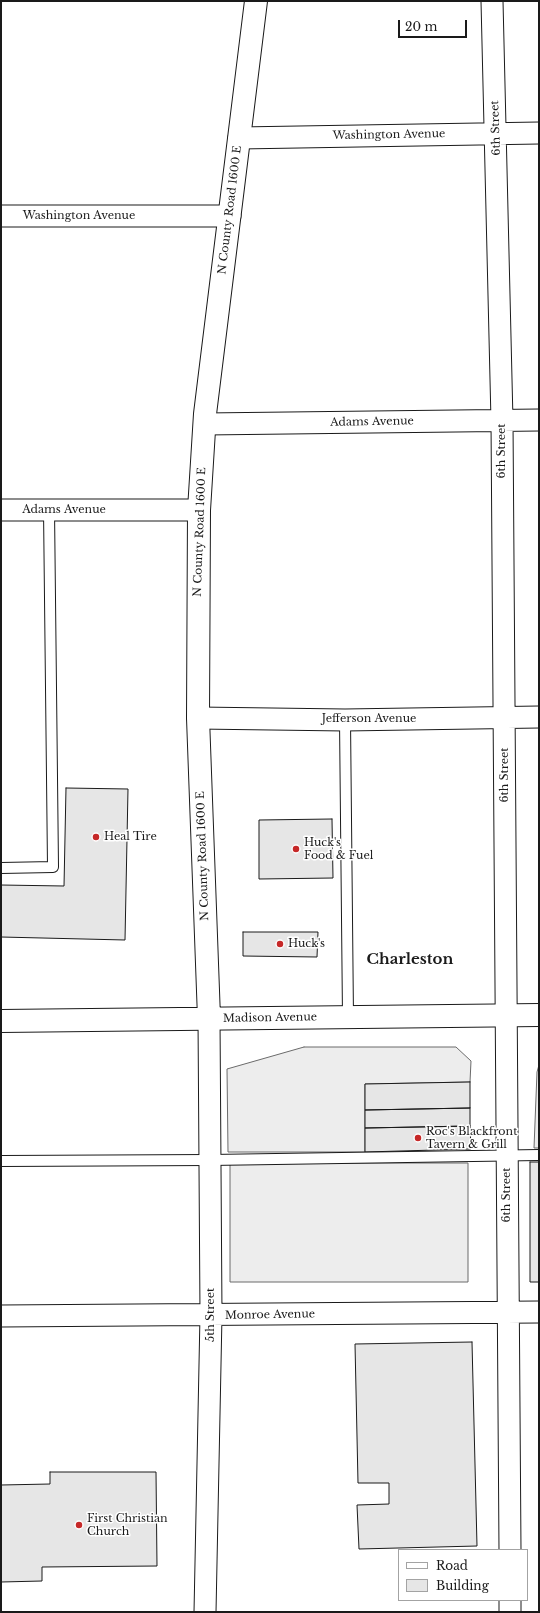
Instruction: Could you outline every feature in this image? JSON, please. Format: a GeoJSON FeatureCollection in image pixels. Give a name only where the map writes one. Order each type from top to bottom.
{"type":"FeatureCollection","features":[{"type":"Feature","properties":{"kind":"street","name":"N County Road 1600 E"},"geometry":{"type":"LineString","coordinates":[[209,1018],[198,718],[199,510],[205,424],[256,1]]}},
{"type":"Feature","properties":{"kind":"street","name":"6th Street"},"geometry":{"type":"LineString","coordinates":[[492,1],[502,420],[510,1549]]}},
{"type":"Feature","properties":{"kind":"street","name":"Washington Avenue"},"geometry":{"type":"LineString","coordinates":[[239,138],[539,133]]}},
{"type":"Feature","properties":{"kind":"street","name":"Washington Avenue"},"geometry":{"type":"LineString","coordinates":[[1,216],[230,216]]}},
{"type":"Feature","properties":{"kind":"street","name":"Adams Avenue"},"geometry":{"type":"LineString","coordinates":[[205,424],[539,420]]}},
{"type":"Feature","properties":{"kind":"street","name":"Adams Avenue"},"geometry":{"type":"LineString","coordinates":[[1,510],[199,510]]}},
{"type":"Feature","properties":{"kind":"street","name":"Jefferson Avenue"},"geometry":{"type":"LineString","coordinates":[[198,718],[345,720],[539,718]]}},
{"type":"Feature","properties":{"kind":"street","name":"Madison Avenue"},"geometry":{"type":"LineString","coordinates":[[1,1021],[539,1015]]}},
{"type":"Feature","properties":{"kind":"street","name":"5th Street"},"geometry":{"type":"LineString","coordinates":[[205,1612],[211,1315],[209,1018]]}},
{"type":"Feature","properties":{"kind":"street","name":"Monroe Avenue"},"geometry":{"type":"LineString","coordinates":[[1,1316],[539,1312]]}},
{"type":"Feature","properties":{"kind":"street"},"geometry":{"type":"LineString","coordinates":[[510,1601],[510,1612]]}},
{"type":"Feature","properties":{"kind":"lane"},"geometry":{"type":"LineString","coordinates":[[1,868],[53,867],[49,509]]}},
{"type":"Feature","properties":{"kind":"lane"},"geometry":{"type":"LineString","coordinates":[[345,720],[348,1017]]}},
{"type":"Feature","properties":{"kind":"lane"},"geometry":{"type":"LineString","coordinates":[[1,1160],[210,1160],[539,1155]]}},
{"type":"Feature","properties":{"kind":"shaded area"},"geometry":{"type":"Polygon","coordinates":[[[304,1047],[456,1047],[471,1061],[470,1082],[365,1084],[365,1152],[228,1152],[227,1069],[304,1047]]]}},
{"type":"Feature","properties":{"kind":"shaded area"},"geometry":{"type":"Polygon","coordinates":[[[539,1065],[539,1148],[534,1148],[537,1072],[539,1065]]]}},
{"type":"Feature","properties":{"kind":"shaded area"},"geometry":{"type":"Polygon","coordinates":[[[230,1163],[468,1163],[468,1282],[230,1282],[230,1163]]]}},
{"type":"Feature","properties":{"kind":"building","name":"Heal Tire"},"geometry":{"type":"Polygon","coordinates":[[[66,788],[128,789],[125,940],[1,937],[1,885],[64,886],[66,788]]]}},
{"type":"Feature","properties":{"kind":"building","name":"Huck's Food & Fuel"},"geometry":{"type":"Polygon","coordinates":[[[332,819],[333,878],[259,879],[259,820],[332,819]]]}},
{"type":"Feature","properties":{"kind":"building","name":"Huck's"},"geometry":{"type":"Polygon","coordinates":[[[243,932],[318,932],[317,957],[243,956],[243,932]]]}},
{"type":"Feature","properties":{"kind":"building"},"geometry":{"type":"Polygon","coordinates":[[[470,1082],[470,1108],[365,1110],[365,1084],[470,1082]]]}},
{"type":"Feature","properties":{"kind":"building"},"geometry":{"type":"Polygon","coordinates":[[[470,1108],[470,1126],[365,1128],[365,1110],[470,1108]]]}},
{"type":"Feature","properties":{"kind":"building","name":"Roc's Blackfront Tavern & Grill"},"geometry":{"type":"Polygon","coordinates":[[[470,1126],[471,1149],[365,1152],[365,1128],[470,1126]]]}},
{"type":"Feature","properties":{"kind":"building"},"geometry":{"type":"Polygon","coordinates":[[[530,1162],[539,1162],[539,1282],[530,1282],[530,1162]]]}},
{"type":"Feature","properties":{"kind":"building"},"geometry":{"type":"Polygon","coordinates":[[[472,1342],[477,1546],[359,1549],[357,1505],[389,1504],[389,1483],[358,1483],[355,1344],[472,1342]]]}},
{"type":"Feature","properties":{"kind":"building","name":"First Christian Church"},"geometry":{"type":"Polygon","coordinates":[[[50,1472],[156,1472],[157,1566],[42,1567],[42,1581],[1,1582],[1,1485],[50,1484],[50,1472]]]}},
{"type":"Feature","properties":{"kind":"place","name":"Heal Tire"},"geometry":{"type":"Point","coordinates":[96,837]}},
{"type":"Feature","properties":{"kind":"place","name":"Huck's Food & Fuel"},"geometry":{"type":"Point","coordinates":[296,849]}},
{"type":"Feature","properties":{"kind":"place","name":"Huck's"},"geometry":{"type":"Point","coordinates":[280,944]}},
{"type":"Feature","properties":{"kind":"place","name":"Roc's Blackfront Tavern & Grill"},"geometry":{"type":"Point","coordinates":[418,1138]}},
{"type":"Feature","properties":{"kind":"place","name":"First Christian Church"},"geometry":{"type":"Point","coordinates":[79,1525]}},
{"type":"Feature","properties":{"kind":"district","name":"Charleston"},"geometry":{"type":"Point","coordinates":[410,960]}}]}
